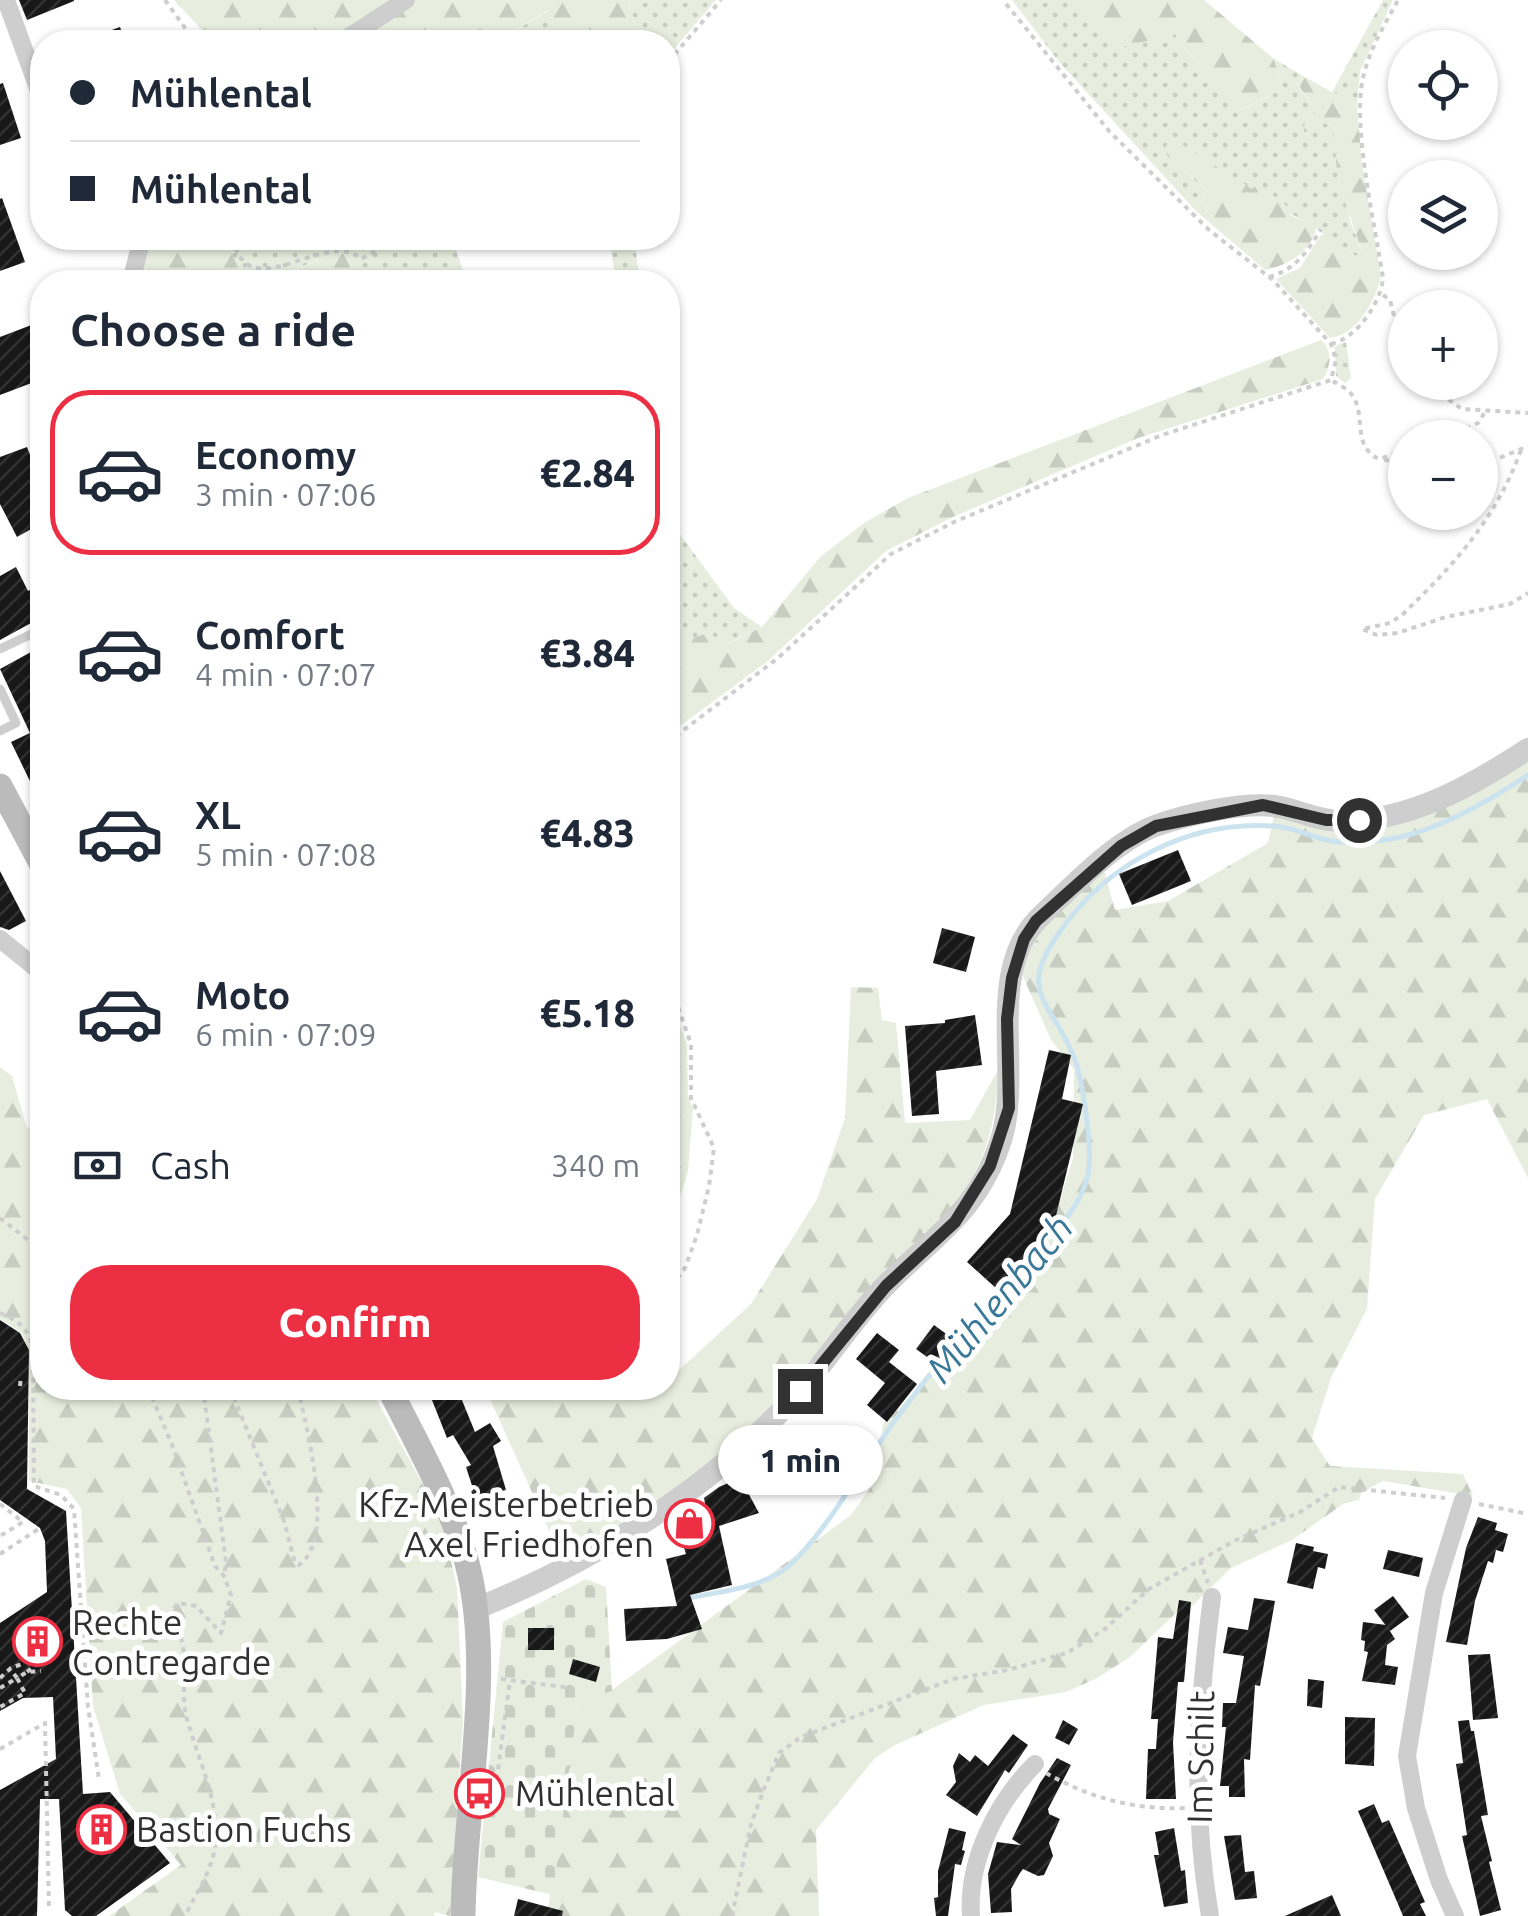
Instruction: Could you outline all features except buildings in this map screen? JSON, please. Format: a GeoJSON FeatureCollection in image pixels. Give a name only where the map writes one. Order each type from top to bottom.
{"type":"FeatureCollection","features":[{"type":"Feature","properties":{"kind":"main road"},"geometry":{"type":"LineString","coordinates":[[0,786],[30,843]]}},
{"type":"Feature","properties":{"kind":"main road"},"geometry":{"type":"LineString","coordinates":[[394,1400],[462,1548],[475,1609],[477,1682],[462,1916]]}},
{"type":"Feature","properties":{"kind":"street"},"geometry":{"type":"LineString","coordinates":[[6,0],[30,66]]}},
{"type":"Feature","properties":{"kind":"street"},"geometry":{"type":"LineString","coordinates":[[360,30],[406,0]]}},
{"type":"Feature","properties":{"kind":"street"},"geometry":{"type":"LineString","coordinates":[[475,1609],[561,1571],[619,1539],[736,1452],[800,1391],[886,1286],[955,1222],[990,1166],[1006,1122],[1010,1094],[1008,998],[1024,939],[1044,914],[1121,846],[1156,826],[1251,806],[1272,806],[1335,821],[1388,814],[1456,792],[1528,749]]}},
{"type":"Feature","properties":{"kind":"street"},"geometry":{"type":"LineString","coordinates":[[0,938],[30,963]]}},
{"type":"Feature","properties":{"kind":"street"},"geometry":{"type":"LineString","coordinates":[[1455,1916],[1416,1808],[1407,1756],[1434,1593],[1463,1500]]}},
{"type":"Feature","properties":{"kind":"street","name":"Im Schilt"},"geometry":{"type":"LineString","coordinates":[[1210,1916],[1196,1807],[1200,1687],[1212,1597]]}},
{"type":"Feature","properties":{"kind":"street"},"geometry":{"type":"LineString","coordinates":[[971,1916],[982,1845],[1008,1796],[1035,1764]]}},
{"type":"Feature","properties":{"kind":"lane"},"geometry":{"type":"LineString","coordinates":[[0,649],[30,634]]}},
{"type":"Feature","properties":{"kind":"lane"},"geometry":{"type":"LineString","coordinates":[[0,689],[16,723],[0,731]]}},
{"type":"Feature","properties":{"kind":"path"},"geometry":{"type":"LineString","coordinates":[[165,0],[186,30]]}},
{"type":"Feature","properties":{"kind":"path"},"geometry":{"type":"LineString","coordinates":[[680,48],[720,0]]}},
{"type":"Feature","properties":{"kind":"path"},"geometry":{"type":"LineString","coordinates":[[1003,0],[1109,131],[1209,230],[1269,277],[1331,344],[1336,360],[1331,380]]}},
{"type":"Feature","properties":{"kind":"path"},"geometry":{"type":"LineString","coordinates":[[1331,344],[1344,341],[1382,294],[1383,278],[1359,113],[1363,77],[1398,0]]}},
{"type":"Feature","properties":{"kind":"path"},"geometry":{"type":"LineString","coordinates":[[1269,277],[1308,252],[1320,229]]}},
{"type":"Feature","properties":{"kind":"path"},"geometry":{"type":"LineString","coordinates":[[237,250],[251,265],[272,270],[335,250]]}},
{"type":"Feature","properties":{"kind":"path"},"geometry":{"type":"LineString","coordinates":[[342,250],[354,253],[360,260],[378,250]]}},
{"type":"Feature","properties":{"kind":"path"},"geometry":{"type":"LineString","coordinates":[[1382,294],[1388,298]]}},
{"type":"Feature","properties":{"kind":"path"},"geometry":{"type":"LineString","coordinates":[[1331,380],[1350,392],[1356,402],[1363,445],[1370,455],[1388,460]]}},
{"type":"Feature","properties":{"kind":"path"},"geometry":{"type":"LineString","coordinates":[[680,733],[778,658],[890,554],[954,522],[1162,435],[1331,380]]}},
{"type":"Feature","properties":{"kind":"path"},"geometry":{"type":"LineString","coordinates":[[1450,400],[1462,408],[1485,412],[1528,413]]}},
{"type":"Feature","properties":{"kind":"path"},"geometry":{"type":"LineString","coordinates":[[1480,420],[1485,412]]}},
{"type":"Feature","properties":{"kind":"path"},"geometry":{"type":"LineString","coordinates":[[1498,458],[1528,446]]}},
{"type":"Feature","properties":{"kind":"path"},"geometry":{"type":"LineString","coordinates":[[1522,450],[1500,497],[1468,548],[1402,615],[1390,623],[1362,629],[1378,636],[1397,634],[1468,612],[1510,604],[1528,594]]}},
{"type":"Feature","properties":{"kind":"path"},"geometry":{"type":"LineString","coordinates":[[1379,459],[1388,456]]}},
{"type":"Feature","properties":{"kind":"path"},"geometry":{"type":"LineString","coordinates":[[680,1013],[691,1044],[691,1098],[714,1148],[697,1235],[680,1274]]}},
{"type":"Feature","properties":{"kind":"path"},"geometry":{"type":"LineString","coordinates":[[0,1218],[30,1242]]}},
{"type":"Feature","properties":{"kind":"path"},"geometry":{"type":"LineString","coordinates":[[0,1314],[17,1320],[30,1337]]}},
{"type":"Feature","properties":{"kind":"path"},"geometry":{"type":"LineString","coordinates":[[20,1386],[21,1377]]}},
{"type":"Feature","properties":{"kind":"path"},"geometry":{"type":"LineString","coordinates":[[34,1400],[34,1486],[61,1495],[74,1508],[88,1707],[99,1779]]}},
{"type":"Feature","properties":{"kind":"path"},"geometry":{"type":"LineString","coordinates":[[153,1400],[215,1566],[224,1576],[231,1595],[221,1633],[192,1605],[178,1603],[168,1616],[169,1625],[182,1639],[187,1718],[194,1750],[208,1780],[218,1830],[212,1860],[186,1916]]}},
{"type":"Feature","properties":{"kind":"path"},"geometry":{"type":"LineString","coordinates":[[205,1400],[226,1562],[224,1576]]}},
{"type":"Feature","properties":{"kind":"path"},"geometry":{"type":"LineString","coordinates":[[235,1400],[284,1521],[295,1564],[299,1566],[306,1560],[318,1524],[313,1464],[300,1400]]}},
{"type":"Feature","properties":{"kind":"path"},"geometry":{"type":"LineString","coordinates":[[732,1916],[752,1824],[780,1753],[801,1737],[953,1679],[1008,1670],[1067,1653],[1105,1630],[1149,1589],[1300,1512],[1339,1487],[1398,1491],[1527,1512]]}},
{"type":"Feature","properties":{"kind":"path"},"geometry":{"type":"LineString","coordinates":[[0,1504],[23,1522],[0,1536]]}},
{"type":"Feature","properties":{"kind":"path"},"geometry":{"type":"LineString","coordinates":[[0,1554],[40,1528]]}},
{"type":"Feature","properties":{"kind":"path"},"geometry":{"type":"LineString","coordinates":[[1200,1560],[1212,1597]]}},
{"type":"Feature","properties":{"kind":"path"},"geometry":{"type":"LineString","coordinates":[[0,1678],[22,1664],[25,1656]]}},
{"type":"Feature","properties":{"kind":"path"},"geometry":{"type":"LineString","coordinates":[[0,1688],[38,1664]]}},
{"type":"Feature","properties":{"kind":"path"},"geometry":{"type":"LineString","coordinates":[[27,1672],[40,1671]]}},
{"type":"Feature","properties":{"kind":"path"},"geometry":{"type":"LineString","coordinates":[[0,1707],[25,1693],[14,1678]]}},
{"type":"Feature","properties":{"kind":"path"},"geometry":{"type":"LineString","coordinates":[[477,1682],[497,1678],[572,1688]]}},
{"type":"Feature","properties":{"kind":"path"},"geometry":{"type":"LineString","coordinates":[[492,1809],[510,1680]]}},
{"type":"Feature","properties":{"kind":"path"},"geometry":{"type":"LineString","coordinates":[[0,1749],[45,1723],[48,1908]]}},
{"type":"Feature","properties":{"kind":"path"},"geometry":{"type":"LineString","coordinates":[[1035,1764],[1064,1784],[1122,1804],[1159,1809],[1196,1807]]}},
{"type":"Feature","properties":{"kind":"green space"},"geometry":{"type":"Polygon","coordinates":[[[174,0],[628,0],[636,30],[554,30],[548,10],[516,30],[202,30],[174,0]]]}},
{"type":"Feature","properties":{"kind":"green space"},"geometry":{"type":"Polygon","coordinates":[[[628,0],[716,0],[680,42],[680,30],[636,30],[628,0]]]}},
{"type":"Feature","properties":{"kind":"green space"},"geometry":{"type":"Polygon","coordinates":[[[1012,0],[1073,0],[1116,48],[1175,34],[1241,110],[1283,89],[1274,59],[1305,77],[1297,84],[1325,123],[1333,126],[1350,221],[1362,252],[1356,256],[1173,139],[1167,155],[1207,191],[1196,211],[1059,62],[1012,0]]]}},
{"type":"Feature","properties":{"kind":"green space"},"geometry":{"type":"Polygon","coordinates":[[[1072,0],[1204,0],[1274,59],[1283,89],[1240,110],[1175,34],[1114,49],[1072,0]]]}},
{"type":"Feature","properties":{"kind":"green space"},"geometry":{"type":"Polygon","coordinates":[[[1383,0],[1393,0],[1360,71],[1357,106],[1332,92],[1383,0]]]}},
{"type":"Feature","properties":{"kind":"green space"},"geometry":{"type":"Polygon","coordinates":[[[549,10],[554,30],[516,30],[549,10]]]}},
{"type":"Feature","properties":{"kind":"green space"},"geometry":{"type":"Polygon","coordinates":[[[1305,77],[1357,106],[1362,164],[1381,276],[1364,315],[1349,330],[1330,338],[1276,279],[1300,268],[1325,234],[1356,256],[1362,252],[1338,181],[1333,126],[1325,123],[1317,131],[1304,132],[1305,119],[1317,112],[1297,83],[1305,77]]]}},
{"type":"Feature","properties":{"kind":"green space"},"geometry":{"type":"Polygon","coordinates":[[[1173,139],[1252,189],[1256,185],[1272,194],[1287,206],[1292,216],[1314,226],[1316,231],[1302,252],[1265,270],[1196,211],[1207,191],[1167,155],[1164,148],[1173,139]]]}},
{"type":"Feature","properties":{"kind":"green space"},"geometry":{"type":"Polygon","coordinates":[[[148,250],[230,250],[239,270],[143,270],[148,250]]]}},
{"type":"Feature","properties":{"kind":"green space"},"geometry":{"type":"Polygon","coordinates":[[[230,250],[456,250],[463,270],[351,270],[344,254],[336,253],[293,270],[239,270],[230,250]]]}},
{"type":"Feature","properties":{"kind":"green space"},"geometry":{"type":"Polygon","coordinates":[[[611,250],[636,250],[638,270],[614,270],[611,250]]]}},
{"type":"Feature","properties":{"kind":"green space"},"geometry":{"type":"Polygon","coordinates":[[[336,253],[344,254],[351,270],[294,270],[336,253]]]}},
{"type":"Feature","properties":{"kind":"green space"},"geometry":{"type":"Polygon","coordinates":[[[1321,340],[1328,349],[1330,359],[1323,379],[1138,438],[955,516],[886,551],[769,660],[680,726],[680,642],[705,634],[732,642],[762,627],[820,557],[864,523],[908,498],[1321,340]]]}},
{"type":"Feature","properties":{"kind":"green space"},"geometry":{"type":"Polygon","coordinates":[[[1346,342],[1351,378],[1345,383],[1336,376],[1335,346],[1346,342]]]}},
{"type":"Feature","properties":{"kind":"green space"},"geometry":{"type":"Polygon","coordinates":[[[680,534],[734,608],[762,627],[731,642],[705,634],[680,642],[680,534]]]}},
{"type":"Feature","properties":{"kind":"green space"},"geometry":{"type":"Polygon","coordinates":[[[1528,758],[1528,1178],[1487,1099],[1424,1115],[1375,1199],[1367,1309],[1331,1378],[1312,1438],[1330,1466],[1463,1474],[1473,1496],[1383,1481],[1292,1540],[1231,1568],[1130,1657],[1097,1678],[1066,1692],[984,1705],[895,1745],[875,1758],[816,1830],[819,1916],[547,1916],[578,1701],[612,1690],[851,1515],[876,1480],[883,1424],[1039,1268],[1073,1158],[1074,1070],[1050,1038],[1022,974],[1025,959],[1041,931],[1104,870],[1115,910],[1168,901],[1268,843],[1275,811],[1340,826],[1528,758]]]}},
{"type":"Feature","properties":{"kind":"green space"},"geometry":{"type":"Polygon","coordinates":[[[851,987],[878,988],[882,1020],[896,1023],[905,1123],[970,1120],[999,1068],[992,1123],[983,1153],[957,1203],[845,1329],[787,1391],[707,1465],[668,1494],[562,1559],[490,1400],[680,1400],[680,1369],[751,1304],[817,1199],[845,1118],[851,987]]]}},
{"type":"Feature","properties":{"kind":"green space"},"geometry":{"type":"Polygon","coordinates":[[[680,1025],[687,1044],[688,1096],[693,1109],[688,1171],[680,1197],[680,1025]]]}},
{"type":"Feature","properties":{"kind":"green space"},"geometry":{"type":"Polygon","coordinates":[[[0,1067],[12,1076],[27,1128],[30,1127],[30,1400],[377,1400],[442,1519],[457,1588],[463,1720],[450,1916],[435,1912],[434,1916],[109,1916],[181,1865],[120,1794],[93,1706],[81,1508],[67,1489],[29,1481],[29,1350],[21,1332],[0,1319],[0,1067]]]}},
{"type":"Feature","properties":{"kind":"green space"},"geometry":{"type":"Polygon","coordinates":[[[586,1579],[606,1587],[612,1691],[578,1701],[553,1895],[478,1877],[503,1622],[586,1579]]]}},
{"type":"Feature","properties":{"kind":"waterway","name":"Mühlenbach"},"geometry":{"type":"LineString","coordinates":[[684,1599],[755,1584],[791,1564],[833,1514],[893,1423],[940,1362],[1062,1224],[1078,1200],[1089,1163],[1083,1097],[1073,1055],[1039,984],[1046,953],[1078,908],[1100,886],[1152,851],[1210,830],[1273,826],[1336,842],[1416,833],[1456,817],[1528,775]]}},
{"type":"Feature","properties":{"kind":"place","name":"Kfz-Meisterbetrieb Axel Friedhofen"},"geometry":{"type":"Point","coordinates":[689,1524]}},
{"type":"Feature","properties":{"kind":"place","name":"Rechte Contregarde"},"geometry":{"type":"Point","coordinates":[37,1642]}},
{"type":"Feature","properties":{"kind":"place","name":"Mühlental"},"geometry":{"type":"Point","coordinates":[480,1793]}},
{"type":"Feature","properties":{"kind":"place","name":"Bastion Fuchs"},"geometry":{"type":"Point","coordinates":[101,1829]}},
{"type":"Feature","properties":{"kind":"route"},"geometry":{"type":"LineString","coordinates":[[800,1391],[886,1286],[955,1222],[990,1166],[1009,1108],[1008,998],[1019,952],[1036,921],[1121,846],[1156,826],[1263,805],[1326,820],[1359,820]]}}]}
